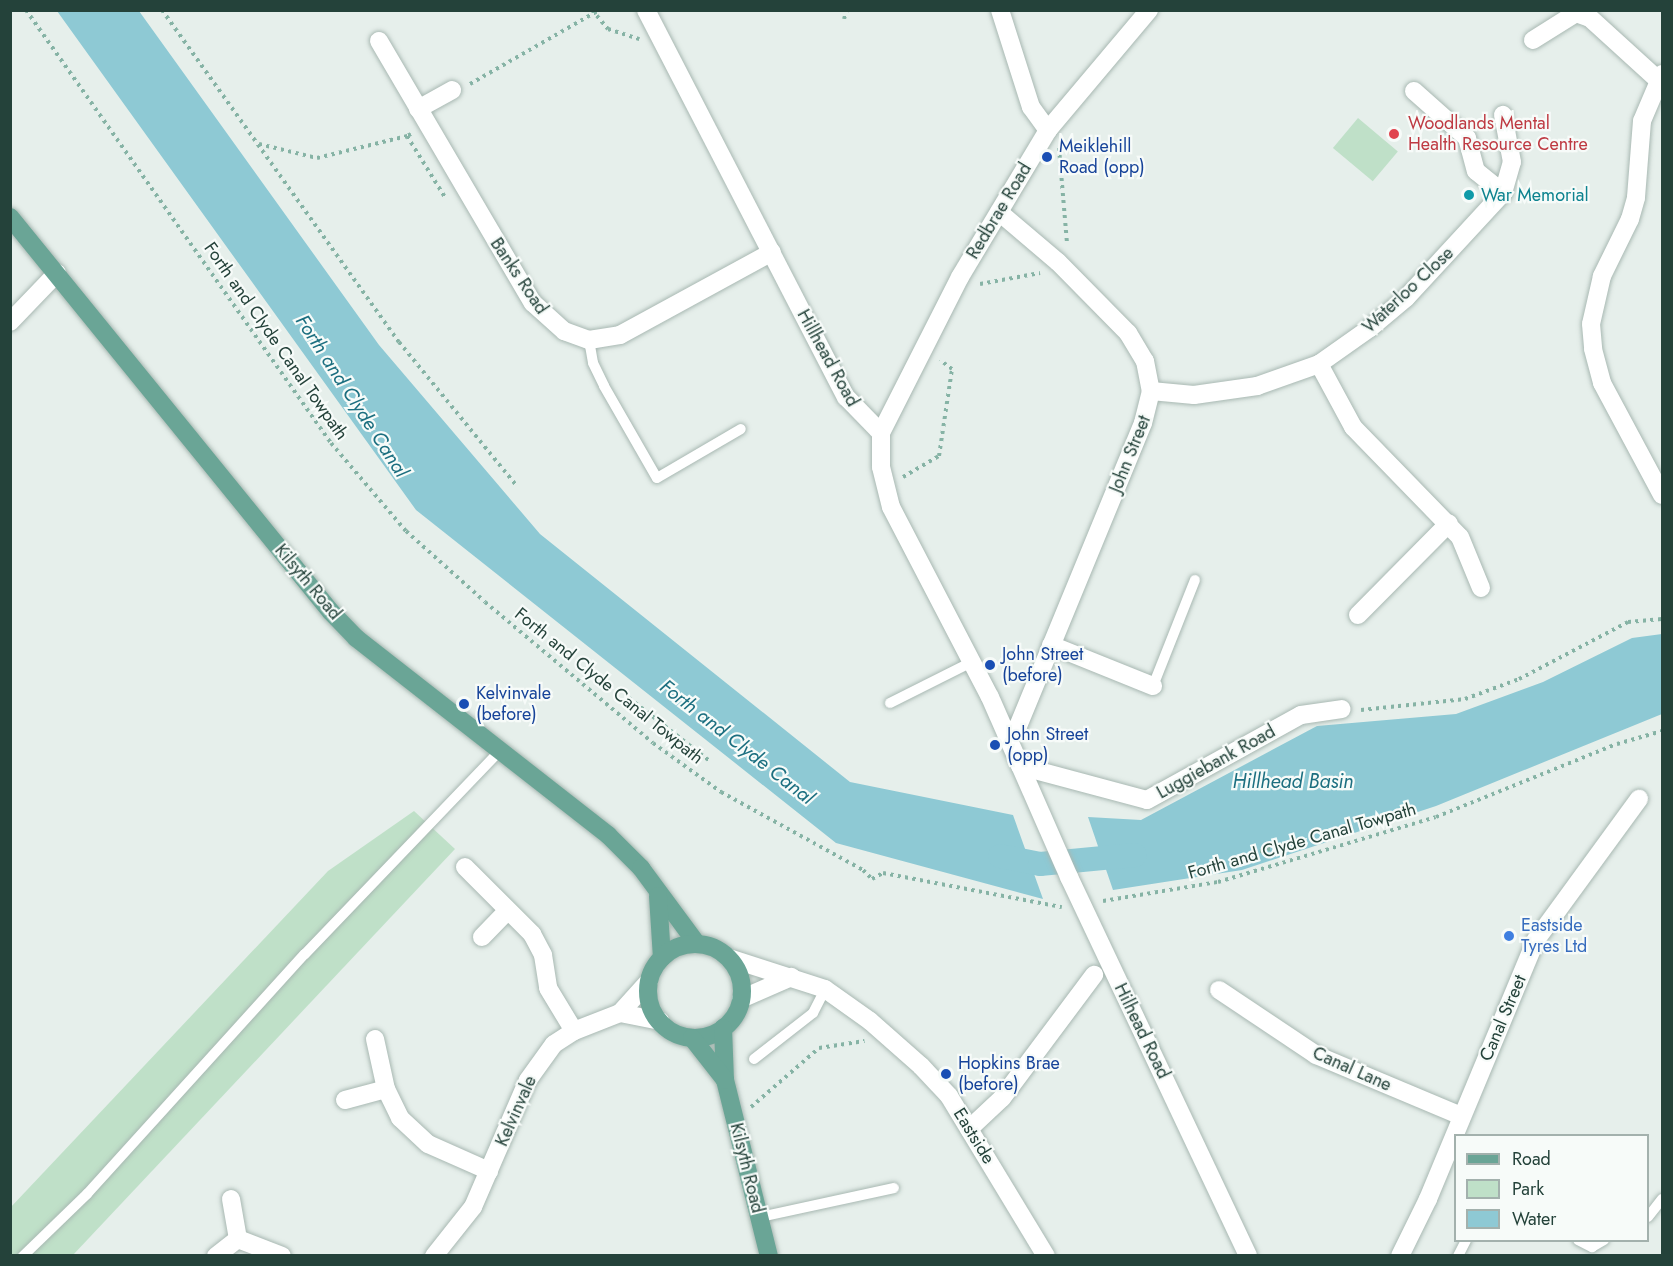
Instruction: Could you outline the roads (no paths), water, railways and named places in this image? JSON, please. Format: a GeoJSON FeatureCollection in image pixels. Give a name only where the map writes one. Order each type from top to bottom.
{"type":"FeatureCollection","features":[{"type":"Feature","properties":{"kind":"main road","name":"Kilsyth Road"},"geometry":{"type":"LineString","coordinates":[[10,217],[331,612],[356,638],[608,835],[641,868],[658,895],[697,944]]}},
{"type":"Feature","properties":{"kind":"main road","name":"Kilsyth Road"},"geometry":{"type":"LineString","coordinates":[[658,895],[662,958]]}},
{"type":"Feature","properties":{"kind":"main road"},"geometry":{"type":"LineString","coordinates":[[697,944],[729,958],[740,977],[741,999],[735,1015],[723,1029],[692,1038],[680,1035],[660,1021],[652,1009],[649,981],[662,958],[684,945],[697,944]]}},
{"type":"Feature","properties":{"kind":"main road","name":"Kilsyth Road"},"geometry":{"type":"LineString","coordinates":[[723,1029],[725,1080],[770,1256]]}},
{"type":"Feature","properties":{"kind":"main road","name":"Kilsyth Road"},"geometry":{"type":"LineString","coordinates":[[692,1038],[725,1080]]}},
{"type":"Feature","properties":{"kind":"street","name":"Hillhead Road"},"geometry":{"type":"LineString","coordinates":[[646,10],[846,398],[881,433]]}},
{"type":"Feature","properties":{"kind":"street"},"geometry":{"type":"LineString","coordinates":[[1000,10],[1031,107],[1048,130]]}},
{"type":"Feature","properties":{"kind":"street","name":"Redbrae Road"},"geometry":{"type":"LineString","coordinates":[[881,433],[923,346],[1048,130],[1149,10]]}},
{"type":"Feature","properties":{"kind":"street"},"geometry":{"type":"LineString","coordinates":[[1533,40],[1576,12],[1590,18],[1660,76],[1642,121],[1636,198],[1602,276],[1591,324],[1596,368],[1662,495]]}},
{"type":"Feature","properties":{"kind":"street","name":"Banks Road"},"geometry":{"type":"LineString","coordinates":[[379,41],[533,303],[551,322],[590,340]]}},
{"type":"Feature","properties":{"kind":"street"},"geometry":{"type":"LineString","coordinates":[[418,109],[458,88]]}},
{"type":"Feature","properties":{"kind":"street"},"geometry":{"type":"LineString","coordinates":[[1414,91],[1467,138],[1476,171],[1503,193]]}},
{"type":"Feature","properties":{"kind":"street","name":"Waterloo Close"},"geometry":{"type":"LineString","coordinates":[[1151,391],[1194,395],[1232,392],[1319,364],[1406,298],[1503,193],[1512,162],[1503,115]]}},
{"type":"Feature","properties":{"kind":"street","name":"John Street"},"geometry":{"type":"LineString","coordinates":[[999,212],[1058,262],[1128,333],[1145,362],[1151,391],[1143,423],[1017,728],[1006,732]]}},
{"type":"Feature","properties":{"kind":"street"},"geometry":{"type":"LineString","coordinates":[[590,340],[620,335],[772,252]]}},
{"type":"Feature","properties":{"kind":"street"},"geometry":{"type":"LineString","coordinates":[[10,322],[57,273]]}},
{"type":"Feature","properties":{"kind":"street"},"geometry":{"type":"LineString","coordinates":[[1319,364],[1353,427],[1449,523],[1468,553],[1481,588]]}},
{"type":"Feature","properties":{"kind":"street"},"geometry":{"type":"LineString","coordinates":[[881,433],[884,487],[972,662],[1020,766]]}},
{"type":"Feature","properties":{"kind":"street"},"geometry":{"type":"LineString","coordinates":[[1358,615],[1449,523]]}},
{"type":"Feature","properties":{"kind":"street"},"geometry":{"type":"LineString","coordinates":[[1052,645],[1153,686]]}},
{"type":"Feature","properties":{"kind":"street","name":"Luggiebank Road"},"geometry":{"type":"LineString","coordinates":[[1020,766],[1148,800],[1301,715],[1342,709]]}},
{"type":"Feature","properties":{"kind":"street","name":"Hilhead Road"},"geometry":{"type":"LineString","coordinates":[[1020,766],[1248,1256]]}},
{"type":"Feature","properties":{"kind":"street","name":"Canal Street"},"geometry":{"type":"LineString","coordinates":[[1400,1256],[1536,940],[1639,800]]}},
{"type":"Feature","properties":{"kind":"street"},"geometry":{"type":"LineString","coordinates":[[465,867],[538,944],[548,988],[574,1031]]}},
{"type":"Feature","properties":{"kind":"street"},"geometry":{"type":"LineString","coordinates":[[482,937],[508,910]]}},
{"type":"Feature","properties":{"kind":"street","name":"Eastside"},"geometry":{"type":"LineString","coordinates":[[729,958],[825,989],[878,1027],[949,1096],[1046,1256]]}},
{"type":"Feature","properties":{"kind":"street"},"geometry":{"type":"LineString","coordinates":[[969,1129],[1002,1098],[1094,975]]}},
{"type":"Feature","properties":{"kind":"street"},"geometry":{"type":"LineString","coordinates":[[741,999],[791,977]]}},
{"type":"Feature","properties":{"kind":"street","name":"Kelvinvale"},"geometry":{"type":"LineString","coordinates":[[434,1256],[473,1207],[528,1080],[555,1044],[574,1031],[620,1013],[649,981]]}},
{"type":"Feature","properties":{"kind":"street","name":"Canal Lane"},"geometry":{"type":"LineString","coordinates":[[1219,990],[1316,1055],[1461,1116]]}},
{"type":"Feature","properties":{"kind":"street"},"geometry":{"type":"LineString","coordinates":[[620,1013],[660,1021]]}},
{"type":"Feature","properties":{"kind":"street"},"geometry":{"type":"LineString","coordinates":[[375,1039],[386,1089],[396,1111],[412,1131],[428,1144],[489,1171]]}},
{"type":"Feature","properties":{"kind":"street"},"geometry":{"type":"LineString","coordinates":[[345,1100],[386,1089]]}},
{"type":"Feature","properties":{"kind":"street"},"geometry":{"type":"LineString","coordinates":[[231,1199],[238,1239]]}},
{"type":"Feature","properties":{"kind":"street"},"geometry":{"type":"LineString","coordinates":[[216,1256],[238,1239]]}},
{"type":"Feature","properties":{"kind":"street"},"geometry":{"type":"LineString","coordinates":[[238,1239],[282,1256]]}},
{"type":"Feature","properties":{"kind":"lane"},"geometry":{"type":"LineString","coordinates":[[590,340],[593,363],[604,386],[657,478],[741,429]]}},
{"type":"Feature","properties":{"kind":"lane"},"geometry":{"type":"LineString","coordinates":[[1153,686],[1195,580]]}},
{"type":"Feature","properties":{"kind":"lane"},"geometry":{"type":"LineString","coordinates":[[890,703],[972,662]]}},
{"type":"Feature","properties":{"kind":"lane"},"geometry":{"type":"LineString","coordinates":[[23,1256],[87,1194],[305,954],[499,752]]}},
{"type":"Feature","properties":{"kind":"lane"},"geometry":{"type":"LineString","coordinates":[[754,1059],[813,1012],[825,989]]}},
{"type":"Feature","properties":{"kind":"lane"},"geometry":{"type":"LineString","coordinates":[[760,1217],[894,1188]]}},
{"type":"Feature","properties":{"kind":"lane"},"geometry":{"type":"LineString","coordinates":[[1649,1215],[1662,1199]]}},
{"type":"Feature","properties":{"kind":"lane"},"geometry":{"type":"LineString","coordinates":[[1458,1256],[1465,1242]]}},
{"type":"Feature","properties":{"kind":"lane"},"geometry":{"type":"LineString","coordinates":[[1582,1242],[1592,1247],[1601,1242]]}},
{"type":"Feature","properties":{"kind":"water"},"geometry":{"type":"Polygon","coordinates":[[[57,11],[139,11],[379,345],[540,534],[850,782],[1013,815],[1043,899],[836,843],[416,510],[57,11]]]}},
{"type":"Feature","properties":{"kind":"water","name":"Hillhead Basin"},"geometry":{"type":"Polygon","coordinates":[[[1662,634],[1662,714],[1436,806],[1242,870],[1113,890],[1088,817],[1141,820],[1317,726],[1456,714],[1543,682],[1632,638],[1662,634]]]}},
{"type":"Feature","properties":{"kind":"waterway","name":"Forth and Clyde Canal"},"geometry":{"type":"LineString","coordinates":[[1000,856],[1040,864],[1135,855]]}},
{"type":"Feature","properties":{"kind":"place","name":"Woodlands Mental Health Resource Centre"},"geometry":{"type":"Point","coordinates":[1394,134]}},
{"type":"Feature","properties":{"kind":"place","name":"Meiklehill Road (opp)"},"geometry":{"type":"Point","coordinates":[1047,157]}},
{"type":"Feature","properties":{"kind":"place","name":"War Memorial"},"geometry":{"type":"Point","coordinates":[1469,195]}},
{"type":"Feature","properties":{"kind":"place","name":"John Street (before)"},"geometry":{"type":"Point","coordinates":[990,665]}},
{"type":"Feature","properties":{"kind":"place","name":"Kelvinvale (before)"},"geometry":{"type":"Point","coordinates":[464,704]}},
{"type":"Feature","properties":{"kind":"place","name":"John Street (opp)"},"geometry":{"type":"Point","coordinates":[995,745]}},
{"type":"Feature","properties":{"kind":"place","name":"Eastside Tyres Ltd"},"geometry":{"type":"Point","coordinates":[1509,936]}},
{"type":"Feature","properties":{"kind":"place","name":"Hopkins Brae (before)"},"geometry":{"type":"Point","coordinates":[946,1074]}}]}
